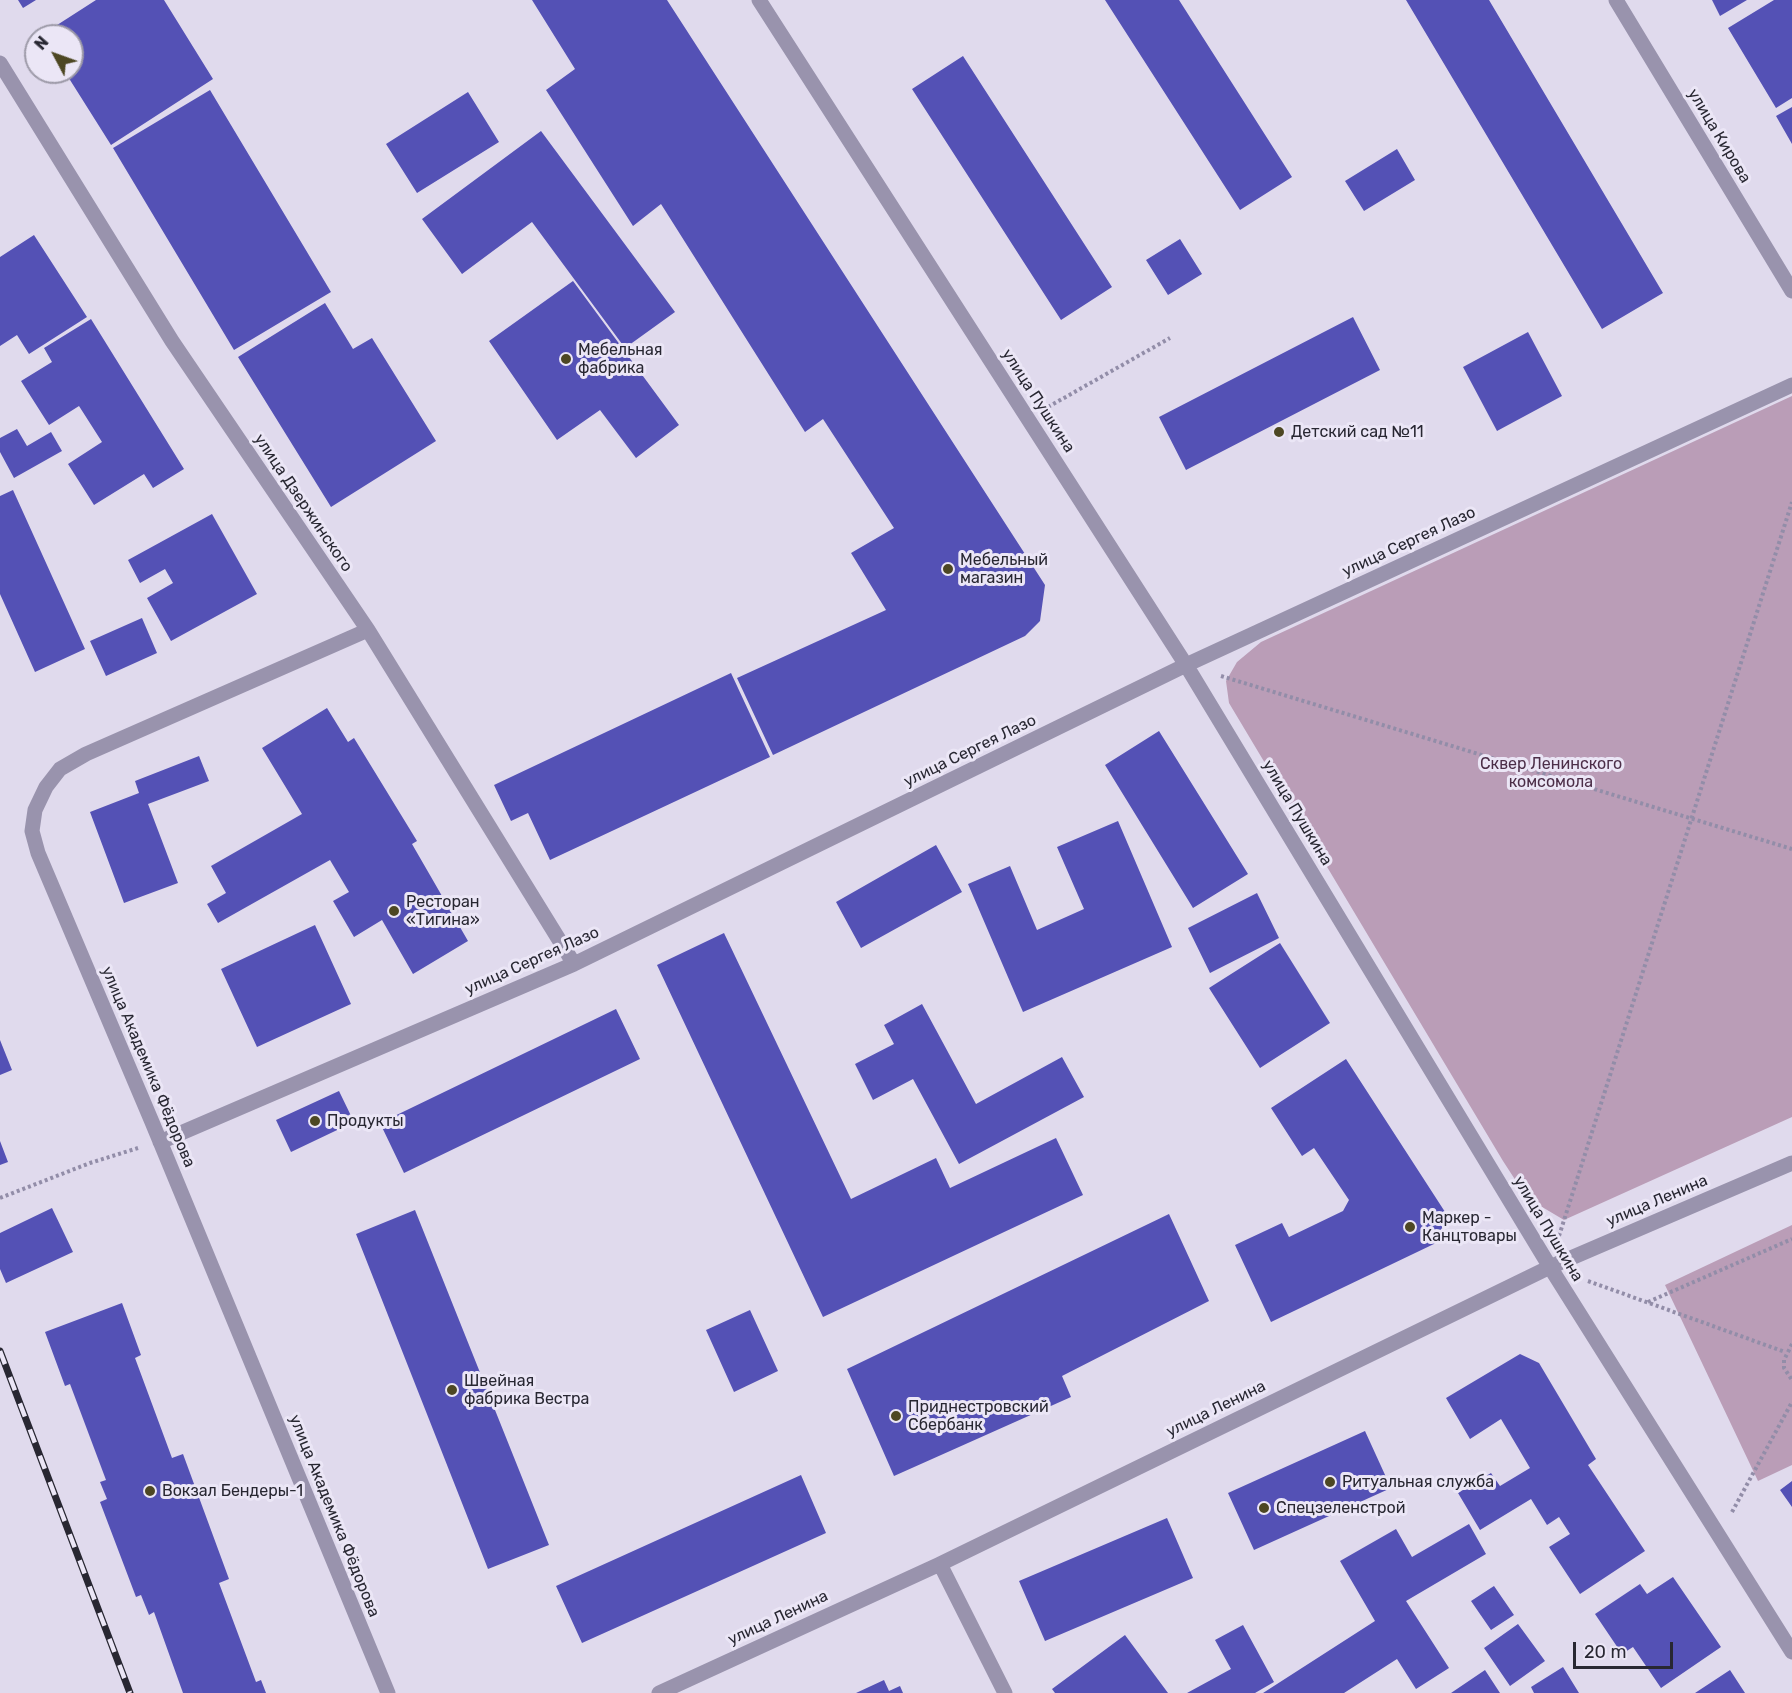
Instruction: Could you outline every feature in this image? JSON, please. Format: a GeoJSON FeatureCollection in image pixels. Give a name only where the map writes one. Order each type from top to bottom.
{"type":"FeatureCollection","features":[{"type":"Feature","properties":{"kind":"street","name":"улица Пушкина"},"geometry":{"type":"LineString","coordinates":[[759,0],[1186,665],[1550,1267],[1792,1652]]}},
{"type":"Feature","properties":{"kind":"street","name":"улица Кирова"},"geometry":{"type":"LineString","coordinates":[[1616,0],[1792,291]]}},
{"type":"Feature","properties":{"kind":"street","name":"улица Дзержинского"},"geometry":{"type":"LineString","coordinates":[[0,63],[172,341],[368,630],[574,964]]}},
{"type":"Feature","properties":{"kind":"street","name":"улица Сергея Лазо"},"geometry":{"type":"LineString","coordinates":[[160,1142],[574,964],[1186,665],[1792,385]]}},
{"type":"Feature","properties":{"kind":"street","name":"улица Академика Фёдорова"},"geometry":{"type":"LineString","coordinates":[[368,630],[86,754],[60,769],[46,787],[35,810],[32,831],[38,853],[388,1693]]}},
{"type":"Feature","properties":{"kind":"street","name":"улица Ленина"},"geometry":{"type":"LineString","coordinates":[[659,1693],[940,1564],[1550,1267],[1792,1163]]}},
{"type":"Feature","properties":{"kind":"street"},"geometry":{"type":"LineString","coordinates":[[940,1564],[1005,1693]]}},
{"type":"Feature","properties":{"kind":"path"},"geometry":{"type":"LineString","coordinates":[[1028,418],[1170,338]]}},
{"type":"Feature","properties":{"kind":"path"},"geometry":{"type":"LineString","coordinates":[[1785,1352],[1550,1267],[1792,502]]}},
{"type":"Feature","properties":{"kind":"path"},"geometry":{"type":"LineString","coordinates":[[1186,665],[1792,849]]}},
{"type":"Feature","properties":{"kind":"path"},"geometry":{"type":"LineString","coordinates":[[0,1198],[90,1163],[160,1142]]}},
{"type":"Feature","properties":{"kind":"path"},"geometry":{"type":"LineString","coordinates":[[1648,1302],[1792,1239]]}},
{"type":"Feature","properties":{"kind":"path"},"geometry":{"type":"LineString","coordinates":[[1792,1344],[1785,1352],[1784,1368],[1792,1380]]}},
{"type":"Feature","properties":{"kind":"path"},"geometry":{"type":"LineString","coordinates":[[1719,1537],[1792,1402]]}},
{"type":"Feature","properties":{"kind":"green space","name":"Сквер Ленинского комсомола"},"geometry":{"type":"Polygon","coordinates":[[[1792,396],[1792,1117],[1564,1220],[1527,1198],[1503,1161],[1229,703],[1226,681],[1237,662],[1261,642],[1792,396]]]}},
{"type":"Feature","properties":{"kind":"green space"},"geometry":{"type":"Polygon","coordinates":[[[1792,1225],[1792,1465],[1758,1481],[1665,1285],[1792,1225]]]}},
{"type":"Feature","properties":{"kind":"building"},"geometry":{"type":"Polygon","coordinates":[[[18,0],[36,0],[23,8],[18,0]]]}},
{"type":"Feature","properties":{"kind":"building"},"geometry":{"type":"Polygon","coordinates":[[[96,0],[164,0],[213,79],[111,145],[73,84],[84,84],[84,24],[59,24],[96,0]]]}},
{"type":"Feature","properties":{"kind":"building"},"geometry":{"type":"Polygon","coordinates":[[[532,0],[667,0],[1045,585],[1040,621],[1025,636],[773,755],[737,678],[886,610],[851,553],[894,528],[823,419],[805,432],[661,204],[633,226],[546,90],[575,69],[532,0]]]}},
{"type":"Feature","properties":{"kind":"building"},"geometry":{"type":"Polygon","coordinates":[[[1105,0],[1179,0],[1292,177],[1240,210],[1105,0]]]}},
{"type":"Feature","properties":{"kind":"building"},"geometry":{"type":"Polygon","coordinates":[[[1406,0],[1489,0],[1663,293],[1602,329],[1406,0]]]}},
{"type":"Feature","properties":{"kind":"building"},"geometry":{"type":"Polygon","coordinates":[[[1712,0],[1747,0],[1720,16],[1712,0]]]}},
{"type":"Feature","properties":{"kind":"building"},"geometry":{"type":"Polygon","coordinates":[[[1774,0],[1792,0],[1792,98],[1776,108],[1728,28],[1774,0]]]}},
{"type":"Feature","properties":{"kind":"building"},"geometry":{"type":"Polygon","coordinates":[[[963,56],[1112,287],[1061,320],[912,89],[963,56]]]}},
{"type":"Feature","properties":{"kind":"building"},"geometry":{"type":"Polygon","coordinates":[[[210,90],[331,292],[234,350],[113,148],[210,90]]]}},
{"type":"Feature","properties":{"kind":"building"},"geometry":{"type":"Polygon","coordinates":[[[468,92],[499,142],[417,193],[386,144],[468,92]]]}},
{"type":"Feature","properties":{"kind":"building"},"geometry":{"type":"Polygon","coordinates":[[[1792,107],[1792,144],[1776,116],[1792,107]]]}},
{"type":"Feature","properties":{"kind":"building"},"geometry":{"type":"Polygon","coordinates":[[[541,131],[675,312],[625,348],[532,222],[462,274],[422,219],[541,131]]]}},
{"type":"Feature","properties":{"kind":"building"},"geometry":{"type":"Polygon","coordinates":[[[1397,149],[1415,180],[1364,211],[1345,181],[1397,149]]]}},
{"type":"Feature","properties":{"kind":"building"},"geometry":{"type":"Polygon","coordinates":[[[34,235],[87,317],[29,354],[17,335],[0,346],[0,257],[34,235]]]}},
{"type":"Feature","properties":{"kind":"building"},"geometry":{"type":"Polygon","coordinates":[[[1180,239],[1202,274],[1168,295],[1146,260],[1180,239]]]}},
{"type":"Feature","properties":{"kind":"building","name":"Мебельная фабрика"},"geometry":{"type":"Polygon","coordinates":[[[573,281],[679,425],[636,458],[600,410],[557,440],[489,341],[573,281]]]}},
{"type":"Feature","properties":{"kind":"building"},"geometry":{"type":"Polygon","coordinates":[[[325,303],[353,349],[372,338],[436,441],[331,507],[238,357],[325,303]]]}},
{"type":"Feature","properties":{"kind":"building"},"geometry":{"type":"Polygon","coordinates":[[[1353,317],[1380,370],[1186,470],[1159,417],[1353,317]]]}},
{"type":"Feature","properties":{"kind":"building"},"geometry":{"type":"Polygon","coordinates":[[[91,319],[184,469],[153,488],[144,474],[94,505],[68,464],[102,442],[79,406],[49,425],[21,381],[52,362],[44,348],[91,319]]]}},
{"type":"Feature","properties":{"kind":"building"},"geometry":{"type":"Polygon","coordinates":[[[1528,332],[1562,396],[1497,431],[1463,367],[1528,332]]]}},
{"type":"Feature","properties":{"kind":"building"},"geometry":{"type":"Polygon","coordinates":[[[17,429],[27,446],[51,432],[62,451],[14,478],[0,452],[0,438],[17,429]]]}},
{"type":"Feature","properties":{"kind":"building"},"geometry":{"type":"Polygon","coordinates":[[[13,490],[85,649],[35,672],[0,594],[0,496],[13,490]]]}},
{"type":"Feature","properties":{"kind":"building"},"geometry":{"type":"Polygon","coordinates":[[[212,514],[257,594],[171,641],[147,598],[173,583],[165,569],[140,583],[128,560],[212,514]]]}},
{"type":"Feature","properties":{"kind":"building"},"geometry":{"type":"Polygon","coordinates":[[[142,618],[157,653],[106,676],[90,641],[142,618]]]}},
{"type":"Feature","properties":{"kind":"building"},"geometry":{"type":"Polygon","coordinates":[[[731,673],[770,757],[550,860],[528,813],[511,821],[494,785],[731,673]]]}},
{"type":"Feature","properties":{"kind":"building"},"geometry":{"type":"Polygon","coordinates":[[[327,708],[348,742],[354,738],[417,841],[412,844],[468,941],[413,974],[382,920],[354,937],[333,901],[349,892],[330,860],[218,923],[207,904],[226,893],[211,866],[302,814],[262,748],[327,708]]]}},
{"type":"Feature","properties":{"kind":"building"},"geometry":{"type":"Polygon","coordinates":[[[1159,731],[1248,874],[1193,908],[1105,765],[1159,731]]]}},
{"type":"Feature","properties":{"kind":"building"},"geometry":{"type":"Polygon","coordinates":[[[199,756],[209,781],[148,804],[178,883],[124,903],[90,812],[139,793],[135,781],[199,756]]]}},
{"type":"Feature","properties":{"kind":"building"},"geometry":{"type":"Polygon","coordinates":[[[1118,821],[1172,947],[1023,1012],[968,884],[1010,866],[1037,930],[1084,909],[1057,847],[1118,821]]]}},
{"type":"Feature","properties":{"kind":"building"},"geometry":{"type":"Polygon","coordinates":[[[936,845],[962,892],[861,948],[836,902],[936,845]]]}},
{"type":"Feature","properties":{"kind":"building"},"geometry":{"type":"Polygon","coordinates":[[[1257,893],[1279,938],[1210,973],[1188,928],[1257,893]]]}},
{"type":"Feature","properties":{"kind":"building"},"geometry":{"type":"Polygon","coordinates":[[[315,925],[351,1004],[257,1047],[221,969],[315,925]]]}},
{"type":"Feature","properties":{"kind":"building"},"geometry":{"type":"Polygon","coordinates":[[[724,933],[851,1199],[936,1158],[950,1188],[1056,1138],[1083,1195],[823,1317],[657,965],[724,933]]]}},
{"type":"Feature","properties":{"kind":"building"},"geometry":{"type":"Polygon","coordinates":[[[1280,943],[1330,1023],[1260,1068],[1209,988],[1280,943]]]}},
{"type":"Feature","properties":{"kind":"building"},"geometry":{"type":"Polygon","coordinates":[[[922,1004],[976,1104],[1062,1057],[1084,1097],[959,1164],[913,1079],[873,1100],[855,1064],[894,1044],[884,1025],[922,1004]]]}},
{"type":"Feature","properties":{"kind":"building"},"geometry":{"type":"Polygon","coordinates":[[[616,1009],[640,1059],[404,1173],[380,1123],[616,1009]]]}},
{"type":"Feature","properties":{"kind":"building"},"geometry":{"type":"Polygon","coordinates":[[[0,1040],[12,1070],[0,1075],[0,1040]]]}},
{"type":"Feature","properties":{"kind":"building"},"geometry":{"type":"Polygon","coordinates":[[[1346,1059],[1447,1215],[1436,1243],[1271,1322],[1235,1245],[1282,1223],[1289,1237],[1343,1211],[1349,1200],[1314,1148],[1302,1156],[1271,1108],[1346,1059]]]}},
{"type":"Feature","properties":{"kind":"building","name":"Продукты"},"geometry":{"type":"Polygon","coordinates":[[[339,1091],[354,1122],[291,1152],[276,1120],[339,1091]]]}},
{"type":"Feature","properties":{"kind":"building"},"geometry":{"type":"Polygon","coordinates":[[[0,1141],[8,1162],[0,1165],[0,1141]]]}},
{"type":"Feature","properties":{"kind":"building"},"geometry":{"type":"Polygon","coordinates":[[[52,1208],[73,1252],[6,1283],[0,1269],[0,1233],[52,1208]]]}},
{"type":"Feature","properties":{"kind":"building","name":"Швейная фабрика Вестра"},"geometry":{"type":"Polygon","coordinates":[[[415,1210],[549,1545],[488,1569],[356,1234],[415,1210]]]}},
{"type":"Feature","properties":{"kind":"building"},"geometry":{"type":"Polygon","coordinates":[[[1169,1214],[1209,1301],[1062,1376],[1071,1397],[894,1476],[847,1369],[1169,1214]]]}},
{"type":"Feature","properties":{"kind":"building","name":"Вокзал Бендеры-1"},"geometry":{"type":"Polygon","coordinates":[[[122,1303],[141,1355],[135,1358],[172,1458],[183,1454],[229,1579],[219,1583],[256,1682],[261,1680],[266,1693],[183,1693],[154,1612],[149,1615],[141,1595],[136,1597],[100,1502],[107,1499],[100,1482],[106,1480],[70,1384],[65,1386],[45,1332],[122,1303]]]}},
{"type":"Feature","properties":{"kind":"building"},"geometry":{"type":"Polygon","coordinates":[[[750,1310],[778,1371],[734,1392],[706,1330],[750,1310]]]}},
{"type":"Feature","properties":{"kind":"building"},"geometry":{"type":"Polygon","coordinates":[[[1520,1354],[1539,1363],[1596,1459],[1588,1465],[1645,1551],[1580,1594],[1549,1547],[1570,1534],[1559,1517],[1547,1525],[1531,1499],[1480,1530],[1458,1493],[1491,1473],[1500,1486],[1530,1468],[1501,1419],[1470,1439],[1446,1398],[1520,1354]]]}},
{"type":"Feature","properties":{"kind":"building"},"geometry":{"type":"Polygon","coordinates":[[[1365,1431],[1391,1488],[1254,1550],[1228,1493],[1365,1431]]]}},
{"type":"Feature","properties":{"kind":"building"},"geometry":{"type":"Polygon","coordinates":[[[801,1475],[826,1533],[582,1643],[556,1586],[801,1475]]]}},
{"type":"Feature","properties":{"kind":"building"},"geometry":{"type":"Polygon","coordinates":[[[1792,1481],[1792,1507],[1780,1490],[1792,1481]]]}},
{"type":"Feature","properties":{"kind":"building"},"geometry":{"type":"Polygon","coordinates":[[[1167,1518],[1193,1578],[1045,1641],[1019,1581],[1167,1518]]]}},
{"type":"Feature","properties":{"kind":"building"},"geometry":{"type":"Polygon","coordinates":[[[1469,1524],[1486,1554],[1406,1601],[1449,1668],[1416,1689],[1397,1659],[1344,1693],[1263,1693],[1375,1621],[1340,1561],[1396,1529],[1412,1557],[1469,1524]]]}},
{"type":"Feature","properties":{"kind":"building"},"geometry":{"type":"Polygon","coordinates":[[[1673,1577],[1721,1647],[1661,1688],[1633,1647],[1622,1654],[1595,1614],[1640,1584],[1647,1594],[1673,1577]]]}},
{"type":"Feature","properties":{"kind":"building"},"geometry":{"type":"Polygon","coordinates":[[[1494,1586],[1514,1615],[1491,1630],[1471,1601],[1494,1586]]]}},
{"type":"Feature","properties":{"kind":"building"},"geometry":{"type":"Polygon","coordinates":[[[1518,1624],[1545,1661],[1510,1686],[1484,1648],[1518,1624]]]}},
{"type":"Feature","properties":{"kind":"building"},"geometry":{"type":"Polygon","coordinates":[[[1243,1625],[1274,1682],[1255,1693],[1187,1693],[1231,1669],[1215,1640],[1243,1625]]]}},
{"type":"Feature","properties":{"kind":"building"},"geometry":{"type":"Polygon","coordinates":[[[1125,1635],[1168,1693],[1055,1693],[1052,1689],[1125,1635]]]}},
{"type":"Feature","properties":{"kind":"building"},"geometry":{"type":"Polygon","coordinates":[[[1563,1667],[1579,1693],[1534,1693],[1531,1687],[1563,1667]]]}},
{"type":"Feature","properties":{"kind":"building"},"geometry":{"type":"Polygon","coordinates":[[[1485,1670],[1500,1693],[1451,1693],[1485,1670]]]}},
{"type":"Feature","properties":{"kind":"building"},"geometry":{"type":"Polygon","coordinates":[[[1730,1670],[1745,1693],[1695,1693],[1730,1670]]]}},
{"type":"Feature","properties":{"kind":"building"},"geometry":{"type":"Polygon","coordinates":[[[884,1680],[889,1691],[900,1686],[903,1693],[856,1693],[884,1680]]]}},
{"type":"Feature","properties":{"kind":"railway"},"geometry":{"type":"LineString","coordinates":[[0,1351],[130,1693]]}},
{"type":"Feature","properties":{"kind":"place","name":"Мебельная фабрика"},"geometry":{"type":"Point","coordinates":[566,359]}},
{"type":"Feature","properties":{"kind":"place","name":"Детский сад №11"},"geometry":{"type":"Point","coordinates":[1279,432]}},
{"type":"Feature","properties":{"kind":"place","name":"Мебельный магазин"},"geometry":{"type":"Point","coordinates":[948,569]}},
{"type":"Feature","properties":{"kind":"place","name":"Ресторан «Тигина»"},"geometry":{"type":"Point","coordinates":[394,911]}},
{"type":"Feature","properties":{"kind":"place","name":"Продукты"},"geometry":{"type":"Point","coordinates":[315,1121]}},
{"type":"Feature","properties":{"kind":"place","name":"Маркер - Канцтовары"},"geometry":{"type":"Point","coordinates":[1410,1227]}},
{"type":"Feature","properties":{"kind":"place","name":"Швейная фабрика Вестра"},"geometry":{"type":"Point","coordinates":[452,1390]}},
{"type":"Feature","properties":{"kind":"place","name":"Приднестровский Сбербанк"},"geometry":{"type":"Point","coordinates":[896,1416]}},
{"type":"Feature","properties":{"kind":"place","name":"Ритуальная служба"},"geometry":{"type":"Point","coordinates":[1330,1482]}},
{"type":"Feature","properties":{"kind":"place","name":"Вокзал Бендеры-1"},"geometry":{"type":"Point","coordinates":[150,1491]}},
{"type":"Feature","properties":{"kind":"place","name":"Спецзеленстрой"},"geometry":{"type":"Point","coordinates":[1264,1508]}}]}
